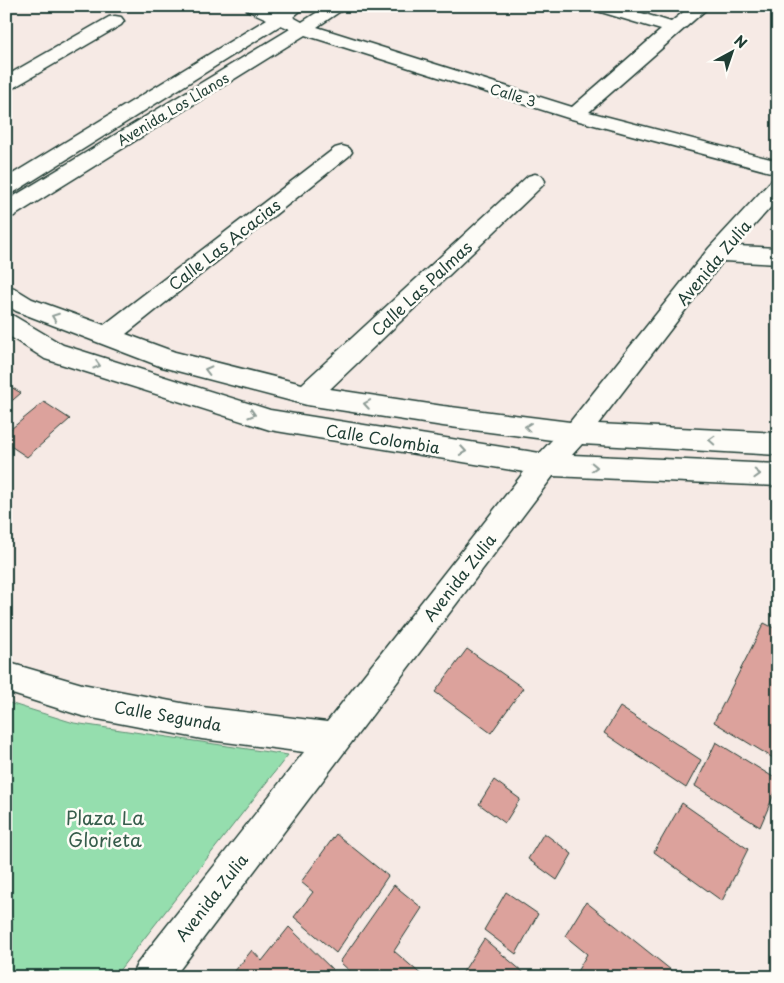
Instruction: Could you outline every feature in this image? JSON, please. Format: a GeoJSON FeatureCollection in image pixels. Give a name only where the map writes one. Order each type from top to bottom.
{"type":"FeatureCollection","features":[{"type":"Feature","properties":{"kind":"street","name":"Calle 3"},"geometry":{"type":"LineString","coordinates":[[253,6],[304,29],[575,114],[778,168]]}},
{"type":"Feature","properties":{"kind":"street","name":"Avenida Los Llanos"},"geometry":{"type":"LineString","coordinates":[[6,188],[299,6]]}},
{"type":"Feature","properties":{"kind":"street","name":"Avenida Los Llanos"},"geometry":{"type":"LineString","coordinates":[[6,212],[340,6]]}},
{"type":"Feature","properties":{"kind":"street"},"geometry":{"type":"LineString","coordinates":[[600,6],[674,28]]}},
{"type":"Feature","properties":{"kind":"street"},"geometry":{"type":"LineString","coordinates":[[575,114],[702,6]]}},
{"type":"Feature","properties":{"kind":"street"},"geometry":{"type":"LineString","coordinates":[[6,84],[115,21]]}},
{"type":"Feature","properties":{"kind":"street","name":"Calle Las Acacias"},"geometry":{"type":"LineString","coordinates":[[106,336],[342,152]]}},
{"type":"Feature","properties":{"kind":"street","name":"Calle Las Palmas"},"geometry":{"type":"LineString","coordinates":[[307,395],[535,181]]}},
{"type":"Feature","properties":{"kind":"street","name":"Avenida Zulia"},"geometry":{"type":"LineString","coordinates":[[150,977],[546,465],[576,433],[717,253],[778,186]]}},
{"type":"Feature","properties":{"kind":"street"},"geometry":{"type":"LineString","coordinates":[[717,253],[778,256]]}},
{"type":"Feature","properties":{"kind":"street","name":"Calle Colombia"},"geometry":{"type":"LineString","coordinates":[[6,294],[24,305],[171,360],[307,395],[443,416],[576,433],[778,444]]}},
{"type":"Feature","properties":{"kind":"street","name":"Calle Colombia"},"geometry":{"type":"LineString","coordinates":[[6,322],[54,352],[270,420],[546,465],[778,475]]}},
{"type":"Feature","properties":{"kind":"street","name":"Calle Segunda"},"geometry":{"type":"LineString","coordinates":[[6,677],[82,700],[165,716],[202,723],[333,739]]}},
{"type":"Feature","properties":{"kind":"green space","name":"Plaza La Glorieta"},"geometry":{"type":"Polygon","coordinates":[[[6,702],[74,723],[288,755],[114,977],[6,977],[6,702]]]}},
{"type":"Feature","properties":{"kind":"building"},"geometry":{"type":"Polygon","coordinates":[[[6,384],[21,393],[6,406],[6,384]]]}},
{"type":"Feature","properties":{"kind":"building"},"geometry":{"type":"Polygon","coordinates":[[[44,402],[70,419],[27,457],[6,443],[6,433],[44,402]]]}},
{"type":"Feature","properties":{"kind":"building"},"geometry":{"type":"Polygon","coordinates":[[[764,623],[778,630],[778,761],[714,722],[764,623]]]}},
{"type":"Feature","properties":{"kind":"building"},"geometry":{"type":"Polygon","coordinates":[[[467,649],[523,688],[491,733],[435,692],[467,649]]]}},
{"type":"Feature","properties":{"kind":"building"},"geometry":{"type":"Polygon","coordinates":[[[620,707],[701,760],[686,788],[604,733],[620,707]]]}},
{"type":"Feature","properties":{"kind":"building"},"geometry":{"type":"Polygon","coordinates":[[[716,742],[778,780],[778,785],[760,827],[695,786],[716,742]]]}},
{"type":"Feature","properties":{"kind":"building"},"geometry":{"type":"Polygon","coordinates":[[[494,780],[520,799],[505,823],[479,804],[494,780]]]}},
{"type":"Feature","properties":{"kind":"building"},"geometry":{"type":"Polygon","coordinates":[[[682,803],[748,849],[722,901],[654,852],[682,803]]]}},
{"type":"Feature","properties":{"kind":"building"},"geometry":{"type":"Polygon","coordinates":[[[544,833],[572,854],[557,880],[528,859],[544,833]]]}},
{"type":"Feature","properties":{"kind":"building"},"geometry":{"type":"Polygon","coordinates":[[[336,834],[388,876],[336,953],[294,917],[313,892],[301,882],[336,834]]]}},
{"type":"Feature","properties":{"kind":"building"},"geometry":{"type":"Polygon","coordinates":[[[394,885],[422,908],[394,951],[424,977],[356,977],[340,962],[394,885]]]}},
{"type":"Feature","properties":{"kind":"building"},"geometry":{"type":"Polygon","coordinates":[[[506,892],[538,914],[516,954],[484,930],[506,892]]]}},
{"type":"Feature","properties":{"kind":"building"},"geometry":{"type":"Polygon","coordinates":[[[586,902],[671,970],[667,977],[574,977],[587,954],[565,936],[586,902]]]}},
{"type":"Feature","properties":{"kind":"building"},"geometry":{"type":"Polygon","coordinates":[[[289,927],[340,977],[230,977],[252,950],[262,961],[289,927]]]}},
{"type":"Feature","properties":{"kind":"building"},"geometry":{"type":"Polygon","coordinates":[[[484,939],[529,977],[460,977],[484,939]]]}}]}
